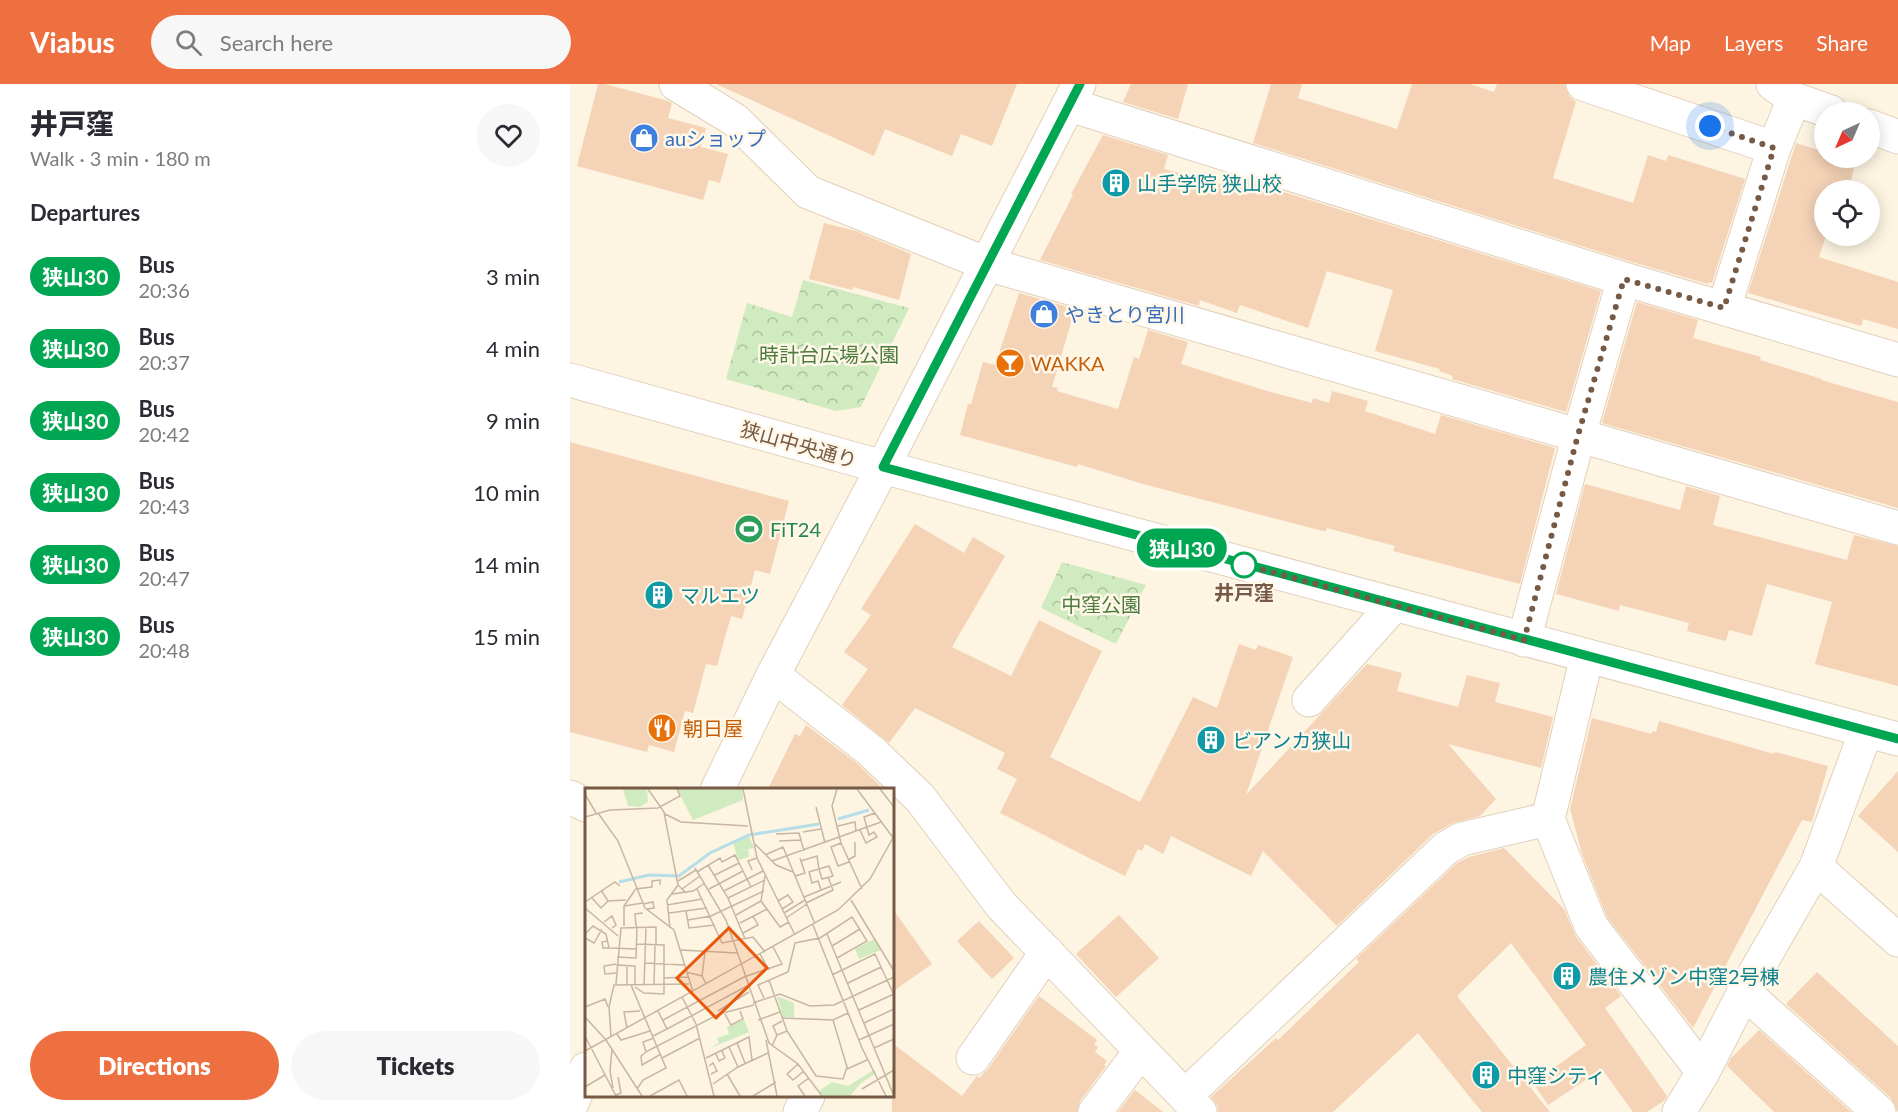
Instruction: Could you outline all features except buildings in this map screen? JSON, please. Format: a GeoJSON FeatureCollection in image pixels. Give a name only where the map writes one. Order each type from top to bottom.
{"type":"FeatureCollection","features":[{"type":"Feature","properties":{"kind":"street"},"geometry":{"type":"LineString","coordinates":[[676,84],[735,120],[808,192],[987,264],[1898,528]]}},
{"type":"Feature","properties":{"kind":"street"},"geometry":{"type":"LineString","coordinates":[[1583,84],[1774,148]]}},
{"type":"Feature","properties":{"kind":"street"},"geometry":{"type":"LineString","coordinates":[[1724,308],[1774,148],[1784,91],[1814,104]]}},
{"type":"Feature","properties":{"kind":"street"},"geometry":{"type":"LineString","coordinates":[[717,788],[773,675],[1075,95],[1624,279],[1898,360]]}},
{"type":"Feature","properties":{"kind":"street"},"geometry":{"type":"LineString","coordinates":[[1880,130],[1898,137]]}},
{"type":"Feature","properties":{"kind":"street"},"geometry":{"type":"LineString","coordinates":[[1524,640],[1578,435],[1624,279]]}},
{"type":"Feature","properties":{"kind":"street","name":"狭山中央通り"},"geometry":{"type":"LineString","coordinates":[[570,380],[883,467],[1898,739]]}},
{"type":"Feature","properties":{"kind":"street"},"geometry":{"type":"LineString","coordinates":[[1309,700],[1394,605]]}},
{"type":"Feature","properties":{"kind":"street"},"geometry":{"type":"LineString","coordinates":[[1587,656],[1548,819],[1592,926],[1703,1072]]}},
{"type":"Feature","properties":{"kind":"street"},"geometry":{"type":"LineString","coordinates":[[773,675],[871,751],[920,798],[1001,905],[1192,1104],[1446,848],[1462,839],[1548,819]]}},
{"type":"Feature","properties":{"kind":"street"},"geometry":{"type":"LineString","coordinates":[[1679,1112],[1703,1072],[1744,992],[1816,867],[1866,731]]}},
{"type":"Feature","properties":{"kind":"street"},"geometry":{"type":"LineString","coordinates":[[570,797],[585,804]]}},
{"type":"Feature","properties":{"kind":"street"},"geometry":{"type":"LineString","coordinates":[[1816,867],[1898,940]]}},
{"type":"Feature","properties":{"kind":"street"},"geometry":{"type":"LineString","coordinates":[[973,1058],[1047,952]]}},
{"type":"Feature","properties":{"kind":"street"},"geometry":{"type":"LineString","coordinates":[[1744,992],[1879,1112]]}},
{"type":"Feature","properties":{"kind":"street"},"geometry":{"type":"LineString","coordinates":[[1095,1112],[1140,1052]]}},
{"type":"Feature","properties":{"kind":"street"},"geometry":{"type":"LineString","coordinates":[[570,1108],[585,1071]]}},
{"type":"Feature","properties":{"kind":"street"},"geometry":{"type":"LineString","coordinates":[[800,1112],[807,1097]]}},
{"type":"Feature","properties":{"kind":"green space","name":"時計台広場公園"},"geometry":{"type":"Polygon","coordinates":[[[803,280],[909,308],[861,407],[836,411],[726,379],[747,303],[792,317],[803,280]]]}},
{"type":"Feature","properties":{"kind":"green space","name":"中窪公園"},"geometry":{"type":"Polygon","coordinates":[[[1062,562],[1146,585],[1116,644],[1041,608],[1062,562]]]}},
{"type":"Feature","properties":{"kind":"bus line","name":"狭山30"},"geometry":{"type":"LineString","coordinates":[[1080,84],[883,467],[1898,739]]}},
{"type":"Feature","properties":{"kind":"place","name":"auショップ"},"geometry":{"type":"Point","coordinates":[644,138]}},
{"type":"Feature","properties":{"kind":"place","name":"山手学院 狭山校"},"geometry":{"type":"Point","coordinates":[1116,183]}},
{"type":"Feature","properties":{"kind":"place","name":"やきとり宮川"},"geometry":{"type":"Point","coordinates":[1044,314]}},
{"type":"Feature","properties":{"kind":"place","name":"WAKKA"},"geometry":{"type":"Point","coordinates":[1010,363]}},
{"type":"Feature","properties":{"kind":"place","name":"FiT24"},"geometry":{"type":"Point","coordinates":[749,529]}},
{"type":"Feature","properties":{"kind":"place","name":"井戸窪"},"geometry":{"type":"Point","coordinates":[1244,565]}},
{"type":"Feature","properties":{"kind":"place","name":"マルエツ"},"geometry":{"type":"Point","coordinates":[659,595]}},
{"type":"Feature","properties":{"kind":"place","name":"朝日屋"},"geometry":{"type":"Point","coordinates":[662,728]}},
{"type":"Feature","properties":{"kind":"place","name":"ビアンカ狭山"},"geometry":{"type":"Point","coordinates":[1211,740]}},
{"type":"Feature","properties":{"kind":"place","name":"農住メゾン中窪2号棟"},"geometry":{"type":"Point","coordinates":[1567,976]}},
{"type":"Feature","properties":{"kind":"place","name":"中窪シティ"},"geometry":{"type":"Point","coordinates":[1486,1075]}},
{"type":"Feature","properties":{"kind":"route"},"geometry":{"type":"LineString","coordinates":[[1244,565],[1238,563],[1524,640],[1578,435],[1624,279],[1724,308],[1774,148],[1710,126]]}}]}
